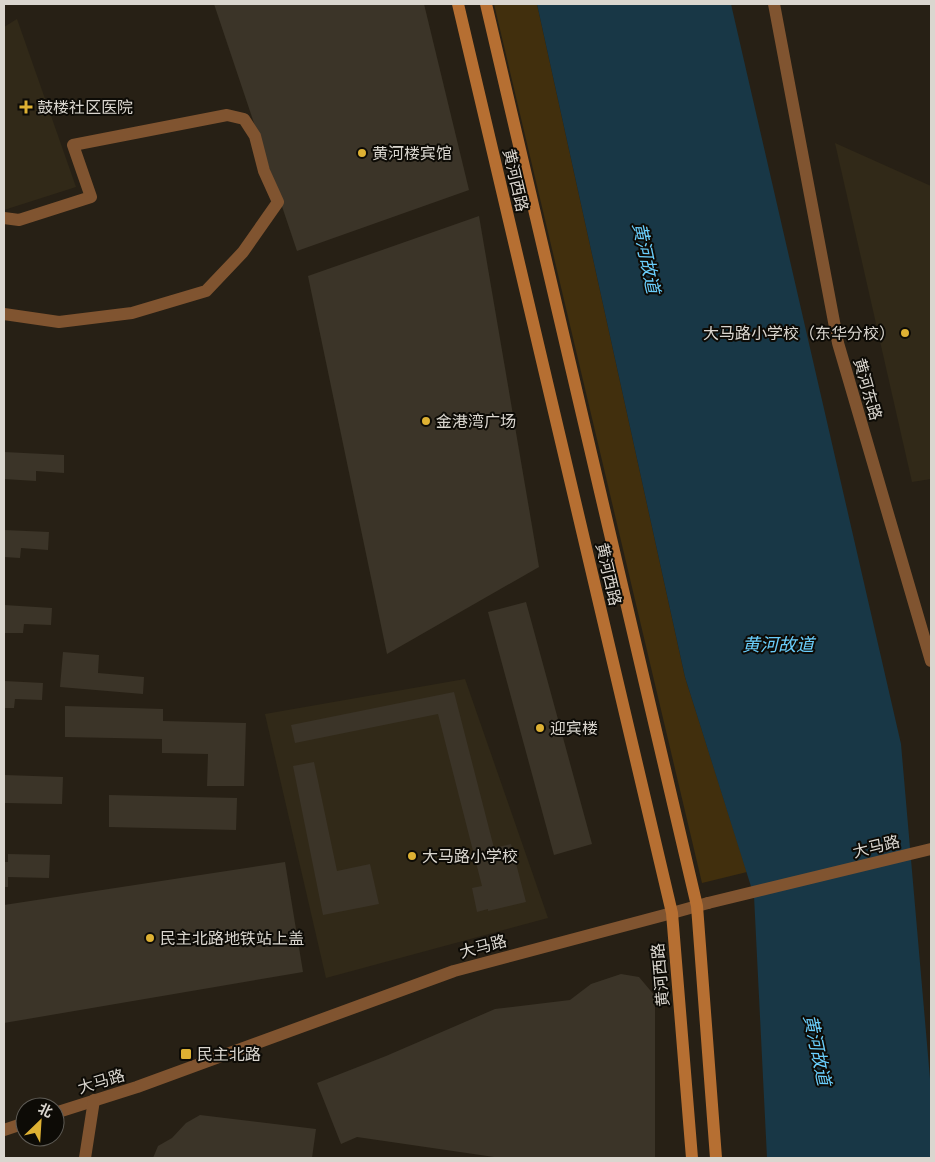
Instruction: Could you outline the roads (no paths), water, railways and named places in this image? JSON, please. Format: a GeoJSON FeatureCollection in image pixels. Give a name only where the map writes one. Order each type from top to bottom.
{"type":"FeatureCollection","features":[{"type":"Feature","properties":{"kind":"main road","name":"黄河西路"},"geometry":{"type":"LineString","coordinates":[[458,4],[672,913],[692,1158]]}},
{"type":"Feature","properties":{"kind":"main road","name":"黄河西路"},"geometry":{"type":"LineString","coordinates":[[486,4],[702,904],[716,1158]]}},
{"type":"Feature","properties":{"kind":"street","name":"黄河东路"},"geometry":{"type":"LineString","coordinates":[[774,4],[838,342],[931,661]]}},
{"type":"Feature","properties":{"kind":"street"},"geometry":{"type":"LineString","coordinates":[[4,218],[19,220],[91,197],[73,145],[227,115],[248,118],[264,171],[278,202],[243,252],[206,291],[132,313],[59,322],[4,314]]}},
{"type":"Feature","properties":{"kind":"street","name":"大马路"},"geometry":{"type":"LineString","coordinates":[[65,1110],[137,1087],[454,971],[702,904],[931,849]]}},
{"type":"Feature","properties":{"kind":"street"},"geometry":{"type":"LineString","coordinates":[[86,1158],[94,1100]]}},
{"type":"Feature","properties":{"kind":"water","name":"黄河故道"},"geometry":{"type":"Polygon","coordinates":[[[537,4],[731,4],[901,744],[931,1090],[931,1158],[767,1158],[754,896],[685,677],[537,4]]]}},
{"type":"Feature","properties":{"kind":"place","name":"鼓楼社区医院"},"geometry":{"type":"Point","coordinates":[26,107]}},
{"type":"Feature","properties":{"kind":"place","name":"黄河楼宾馆"},"geometry":{"type":"Point","coordinates":[362,153]}},
{"type":"Feature","properties":{"kind":"place","name":"大马路小学校（东华分校）"},"geometry":{"type":"Point","coordinates":[905,333]}},
{"type":"Feature","properties":{"kind":"place","name":"金港湾广场"},"geometry":{"type":"Point","coordinates":[426,421]}},
{"type":"Feature","properties":{"kind":"place","name":"迎宾楼"},"geometry":{"type":"Point","coordinates":[540,728]}},
{"type":"Feature","properties":{"kind":"place","name":"大马路小学校"},"geometry":{"type":"Point","coordinates":[412,856]}},
{"type":"Feature","properties":{"kind":"place","name":"民主北路地铁站上盖"},"geometry":{"type":"Point","coordinates":[150,938]}},
{"type":"Feature","properties":{"kind":"place","name":"民主北路"},"geometry":{"type":"Point","coordinates":[186,1054]}}]}
